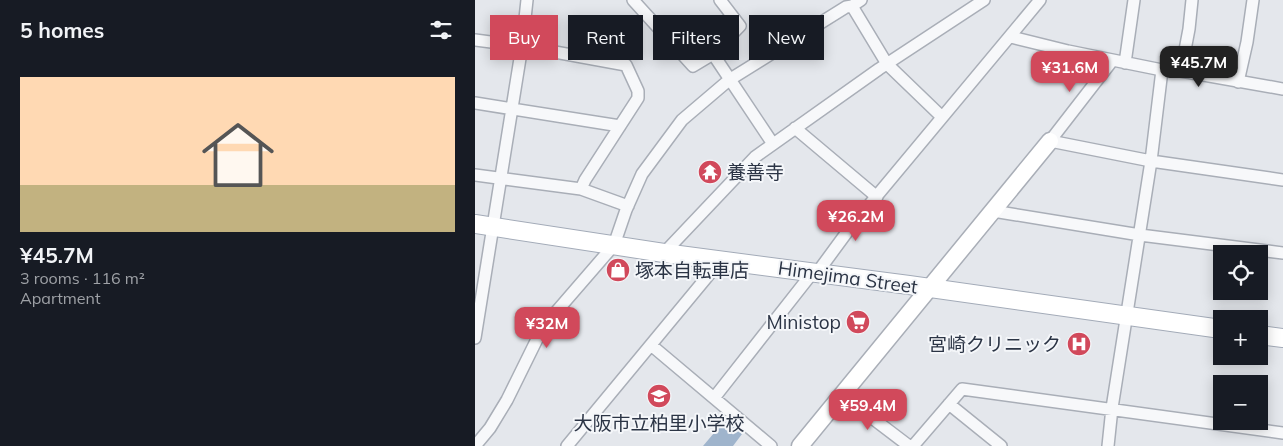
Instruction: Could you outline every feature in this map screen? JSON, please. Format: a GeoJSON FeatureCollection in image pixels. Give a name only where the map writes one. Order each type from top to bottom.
{"type":"FeatureCollection","features":[{"type":"Feature","properties":{"kind":"main road","name":"Himejima Street"},"geometry":{"type":"LineString","coordinates":[[484,226],[664,253],[1213,328]]}},
{"type":"Feature","properties":{"kind":"main road"},"geometry":{"type":"LineString","coordinates":[[1268,336],[1283,338]]}},
{"type":"Feature","properties":{"kind":"street"},"geometry":{"type":"LineString","coordinates":[[525,15],[527,0]]}},
{"type":"Feature","properties":{"kind":"street"},"geometry":{"type":"LineString","coordinates":[[633,0],[653,22]]}},
{"type":"Feature","properties":{"kind":"street"},"geometry":{"type":"LineString","coordinates":[[720,0],[732,15]]}},
{"type":"Feature","properties":{"kind":"street"},"geometry":{"type":"LineString","coordinates":[[664,253],[755,157],[887,64],[984,0]]}},
{"type":"Feature","properties":{"kind":"street"},"geometry":{"type":"LineString","coordinates":[[714,398],[850,228],[1040,0]]}},
{"type":"Feature","properties":{"kind":"street"},"geometry":{"type":"LineString","coordinates":[[1125,63],[1135,0]]}},
{"type":"Feature","properties":{"kind":"street"},"geometry":{"type":"LineString","coordinates":[[1181,71],[1189,30],[1192,0]]}},
{"type":"Feature","properties":{"kind":"street"},"geometry":{"type":"LineString","coordinates":[[1239,82],[1253,0]]}},
{"type":"Feature","properties":{"kind":"street"},"geometry":{"type":"LineString","coordinates":[[475,446],[490,428],[507,400],[543,327],[614,246],[642,174],[682,120],[729,80],[850,3],[887,64],[942,117]]}},
{"type":"Feature","properties":{"kind":"street"},"geometry":{"type":"LineString","coordinates":[[1011,37],[1125,63],[1283,89]]}},
{"type":"Feature","properties":{"kind":"street"},"geometry":{"type":"LineString","coordinates":[[475,40],[490,42]]}},
{"type":"Feature","properties":{"kind":"street"},"geometry":{"type":"LineString","coordinates":[[558,53],[626,65],[638,91],[638,98],[581,189]]}},
{"type":"Feature","properties":{"kind":"street"},"geometry":{"type":"LineString","coordinates":[[475,338],[484,226],[500,179],[520,60]]}},
{"type":"Feature","properties":{"kind":"street"},"geometry":{"type":"LineString","coordinates":[[688,60],[693,66],[703,60]]}},
{"type":"Feature","properties":{"kind":"street"},"geometry":{"type":"LineString","coordinates":[[717,60],[773,144]]}},
{"type":"Feature","properties":{"kind":"street"},"geometry":{"type":"LineString","coordinates":[[800,446],[1050,142],[1112,60]]}},
{"type":"Feature","properties":{"kind":"street"},"geometry":{"type":"LineString","coordinates":[[1108,446],[1112,408],[1151,161],[1162,70]]}},
{"type":"Feature","properties":{"kind":"street"},"geometry":{"type":"LineString","coordinates":[[475,103],[620,126]]}},
{"type":"Feature","properties":{"kind":"street"},"geometry":{"type":"LineString","coordinates":[[795,128],[877,196]]}},
{"type":"Feature","properties":{"kind":"street"},"geometry":{"type":"LineString","coordinates":[[1050,142],[1151,161],[1283,180]]}},
{"type":"Feature","properties":{"kind":"street"},"geometry":{"type":"LineString","coordinates":[[475,175],[581,189],[628,206]]}},
{"type":"Feature","properties":{"kind":"street"},"geometry":{"type":"LineString","coordinates":[[993,211],[1140,235],[1283,253]]}},
{"type":"Feature","properties":{"kind":"street"},"geometry":{"type":"LineString","coordinates":[[567,446],[721,260]]}},
{"type":"Feature","properties":{"kind":"street"},"geometry":{"type":"LineString","coordinates":[[651,345],[771,446]]}},
{"type":"Feature","properties":{"kind":"street"},"geometry":{"type":"LineString","coordinates":[[913,446],[962,389],[1112,408],[1283,433]]}},
{"type":"Feature","properties":{"kind":"street"},"geometry":{"type":"LineString","coordinates":[[842,395],[909,446]]}},
{"type":"Feature","properties":{"kind":"street"},"geometry":{"type":"LineString","coordinates":[[949,404],[1001,446]]}},
{"type":"Feature","properties":{"kind":"water"},"geometry":{"type":"Polygon","coordinates":[[[725,420],[742,434],[733,446],[703,446],[725,420]]]}},
{"type":"Feature","properties":{"kind":"place","name":"養善寺"},"geometry":{"type":"Point","coordinates":[710,172]}},
{"type":"Feature","properties":{"kind":"place","name":"塚本自転車店"},"geometry":{"type":"Point","coordinates":[618,270]}},
{"type":"Feature","properties":{"kind":"place","name":"Ministop"},"geometry":{"type":"Point","coordinates":[858,322]}},
{"type":"Feature","properties":{"kind":"place","name":"宮崎クリニック"},"geometry":{"type":"Point","coordinates":[1079,344]}},
{"type":"Feature","properties":{"kind":"place","name":"大阪市立柏里小学校"},"geometry":{"type":"Point","coordinates":[659,396]}}]}
